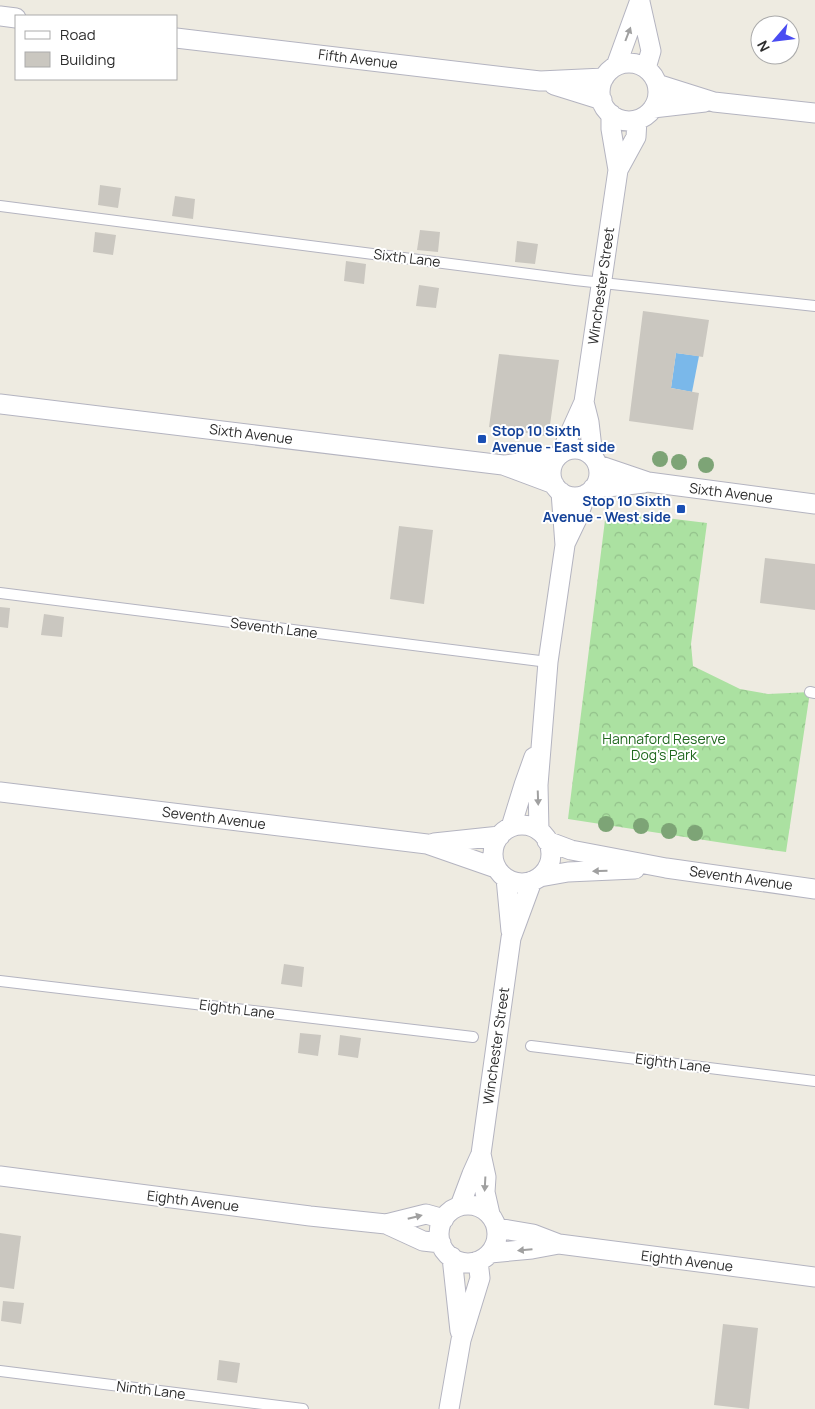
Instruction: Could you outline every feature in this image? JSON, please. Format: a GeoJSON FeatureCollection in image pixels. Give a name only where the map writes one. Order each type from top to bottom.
{"type":"FeatureCollection","features":[{"type":"Feature","properties":{"kind":"street"},"geometry":{"type":"LineString","coordinates":[[640,1],[651,52],[652,76],[658,92],[657,100],[654,108],[649,113],[637,120],[624,120],[607,107],[601,92],[602,85],[610,72],[640,1]]}},
{"type":"Feature","properties":{"kind":"street"},"geometry":{"type":"LineString","coordinates":[[0,16],[15,18]]}},
{"type":"Feature","properties":{"kind":"street","name":"Fifth Avenue"},"geometry":{"type":"LineString","coordinates":[[178,38],[540,81],[610,72]]}},
{"type":"Feature","properties":{"kind":"street"},"geometry":{"type":"LineString","coordinates":[[610,72],[626,63],[637,64],[652,76],[714,102]]}},
{"type":"Feature","properties":{"kind":"street","name":"Fifth Avenue"},"geometry":{"type":"LineString","coordinates":[[540,81],[607,107]]}},
{"type":"Feature","properties":{"kind":"street"},"geometry":{"type":"LineString","coordinates":[[654,108],[714,102],[815,113]]}},
{"type":"Feature","properties":{"kind":"street","name":"Winchester Street"},"geometry":{"type":"LineString","coordinates":[[559,455],[584,402],[618,170],[607,107]]}},
{"type":"Feature","properties":{"kind":"street","name":"Winchester Street"},"geometry":{"type":"LineString","coordinates":[[618,170],[636,137],[637,120]]}},
{"type":"Feature","properties":{"kind":"street","name":"Winchester Street"},"geometry":{"type":"LineString","coordinates":[[584,402],[595,461]]}},
{"type":"Feature","properties":{"kind":"street","name":"Sixth Avenue"},"geometry":{"type":"LineString","coordinates":[[0,404],[503,465],[558,488]]}},
{"type":"Feature","properties":{"kind":"street"},"geometry":{"type":"LineString","coordinates":[[543,732],[506,831],[494,846],[493,857],[501,873],[514,882],[523,883],[536,879],[547,869],[550,860],[550,850],[543,836],[538,785],[543,732],[548,662],[565,545],[558,488],[551,475],[552,466],[559,455],[574,449],[581,450],[595,461],[599,473],[597,481],[590,491],[565,545]]}},
{"type":"Feature","properties":{"kind":"street","name":"Sixth Avenue"},"geometry":{"type":"LineString","coordinates":[[503,465],[559,455]]}},
{"type":"Feature","properties":{"kind":"street","name":"Sixth Avenue"},"geometry":{"type":"LineString","coordinates":[[595,461],[648,482],[815,504]]}},
{"type":"Feature","properties":{"kind":"street","name":"Sixth Avenue"},"geometry":{"type":"LineString","coordinates":[[590,491],[648,482]]}},
{"type":"Feature","properties":{"kind":"street"},"geometry":{"type":"LineString","coordinates":[[558,488],[573,496],[590,491]]}},
{"type":"Feature","properties":{"kind":"street","name":"Seventh Avenue"},"geometry":{"type":"LineString","coordinates":[[0,792],[427,844],[501,873]]}},
{"type":"Feature","properties":{"kind":"street"},"geometry":{"type":"LineString","coordinates":[[506,831],[521,825],[530,827],[543,836]]}},
{"type":"Feature","properties":{"kind":"street","name":"Seventh Avenue"},"geometry":{"type":"LineString","coordinates":[[427,844],[506,831]]}},
{"type":"Feature","properties":{"kind":"street","name":"Seventh Avenue"},"geometry":{"type":"LineString","coordinates":[[543,836],[571,850],[666,868],[815,888]]}},
{"type":"Feature","properties":{"kind":"street","name":"Seventh Avenue"},"geometry":{"type":"LineString","coordinates":[[536,879],[568,872],[666,868]]}},
{"type":"Feature","properties":{"kind":"street","name":"Winchester Street"},"geometry":{"type":"LineString","coordinates":[[501,873],[512,938]]}},
{"type":"Feature","properties":{"kind":"street","name":"Winchester Street"},"geometry":{"type":"LineString","coordinates":[[460,1206],[481,1154],[512,938],[536,879]]}},
{"type":"Feature","properties":{"kind":"street","name":"Winchester Street"},"geometry":{"type":"LineString","coordinates":[[481,1154],[486,1177],[484,1192],[493,1221]]}},
{"type":"Feature","properties":{"kind":"street","name":"Eighth Avenue"},"geometry":{"type":"LineString","coordinates":[[0,1176],[386,1224],[447,1250]]}},
{"type":"Feature","properties":{"kind":"street"},"geometry":{"type":"LineString","coordinates":[[449,1409],[461,1340],[480,1278],[484,1257],[496,1241],[493,1221],[484,1209],[468,1205],[454,1209],[444,1219],[440,1234],[447,1250],[461,1340]]}},
{"type":"Feature","properties":{"kind":"street","name":"Eighth Avenue"},"geometry":{"type":"LineString","coordinates":[[386,1224],[426,1214],[444,1219]]}},
{"type":"Feature","properties":{"kind":"street","name":"Eighth Avenue"},"geometry":{"type":"LineString","coordinates":[[493,1221],[559,1244],[815,1277]]}},
{"type":"Feature","properties":{"kind":"street","name":"Eighth Avenue"},"geometry":{"type":"LineString","coordinates":[[484,1257],[559,1244]]}},
{"type":"Feature","properties":{"kind":"street"},"geometry":{"type":"LineString","coordinates":[[447,1250],[460,1262],[469,1263],[484,1257]]}},
{"type":"Feature","properties":{"kind":"lane","name":"Sixth Lane"},"geometry":{"type":"LineString","coordinates":[[0,206],[602,283],[815,306]]}},
{"type":"Feature","properties":{"kind":"lane","name":"Seventh Lane"},"geometry":{"type":"LineString","coordinates":[[0,593],[548,662]]}},
{"type":"Feature","properties":{"kind":"lane","name":"Eighth Lane"},"geometry":{"type":"LineString","coordinates":[[0,981],[473,1037]]}},
{"type":"Feature","properties":{"kind":"lane","name":"Eighth Lane"},"geometry":{"type":"LineString","coordinates":[[531,1046],[815,1080]]}},
{"type":"Feature","properties":{"kind":"lane","name":"Ninth Lane"},"geometry":{"type":"LineString","coordinates":[[0,1371],[303,1409]]}},
{"type":"Feature","properties":{"kind":"green space","name":"Hannaford Reserve Dog's Park"},"geometry":{"type":"Polygon","coordinates":[[[617,512],[707,523],[691,644],[693,666],[740,689],[768,694],[810,692],[786,852],[568,819],[605,520],[617,512]]]}},
{"type":"Feature","properties":{"kind":"water"},"geometry":{"type":"Polygon","coordinates":[[[676,353],[699,356],[692,392],[671,388],[676,353]]]}},
{"type":"Feature","properties":{"kind":"building"},"geometry":{"type":"Polygon","coordinates":[[[100,185],[121,188],[118,208],[98,205],[100,185]]]}},
{"type":"Feature","properties":{"kind":"building"},"geometry":{"type":"Polygon","coordinates":[[[175,196],[195,199],[193,219],[172,216],[175,196]]]}},
{"type":"Feature","properties":{"kind":"building"},"geometry":{"type":"Polygon","coordinates":[[[420,230],[440,232],[438,252],[417,250],[420,230]]]}},
{"type":"Feature","properties":{"kind":"building"},"geometry":{"type":"Polygon","coordinates":[[[95,232],[116,235],[113,255],[93,252],[95,232]]]}},
{"type":"Feature","properties":{"kind":"building"},"geometry":{"type":"Polygon","coordinates":[[[517,241],[538,244],[535,264],[515,262],[517,241]]]}},
{"type":"Feature","properties":{"kind":"building"},"geometry":{"type":"Polygon","coordinates":[[[346,261],[366,264],[364,284],[344,281],[346,261]]]}},
{"type":"Feature","properties":{"kind":"building"},"geometry":{"type":"Polygon","coordinates":[[[419,285],[439,288],[436,308],[416,306],[419,285]]]}},
{"type":"Feature","properties":{"kind":"building"},"geometry":{"type":"Polygon","coordinates":[[[643,311],[709,320],[703,357],[676,353],[671,388],[699,393],[693,430],[629,421],[643,311]]]}},
{"type":"Feature","properties":{"kind":"building"},"geometry":{"type":"Polygon","coordinates":[[[499,354],[559,360],[549,432],[545,436],[489,427],[499,354]]]}},
{"type":"Feature","properties":{"kind":"building"},"geometry":{"type":"Polygon","coordinates":[[[399,526],[433,530],[424,604],[390,599],[399,526]]]}},
{"type":"Feature","properties":{"kind":"building"},"geometry":{"type":"Polygon","coordinates":[[[765,558],[815,564],[815,610],[760,603],[765,558]]]}},
{"type":"Feature","properties":{"kind":"building"},"geometry":{"type":"Polygon","coordinates":[[[0,607],[10,608],[8,628],[0,627],[0,607]]]}},
{"type":"Feature","properties":{"kind":"building"},"geometry":{"type":"Polygon","coordinates":[[[44,614],[64,617],[62,637],[41,635],[44,614]]]}},
{"type":"Feature","properties":{"kind":"building"},"geometry":{"type":"Polygon","coordinates":[[[284,964],[304,967],[302,987],[281,984],[284,964]]]}},
{"type":"Feature","properties":{"kind":"building"},"geometry":{"type":"Polygon","coordinates":[[[300,1033],[321,1035],[318,1056],[298,1053],[300,1033]]]}},
{"type":"Feature","properties":{"kind":"building"},"geometry":{"type":"Polygon","coordinates":[[[340,1035],[361,1038],[358,1058],[338,1055],[340,1035]]]}},
{"type":"Feature","properties":{"kind":"building"},"geometry":{"type":"Polygon","coordinates":[[[0,1233],[21,1236],[14,1289],[0,1287],[0,1233]]]}},
{"type":"Feature","properties":{"kind":"building"},"geometry":{"type":"Polygon","coordinates":[[[3,1301],[24,1303],[21,1324],[1,1321],[3,1301]]]}},
{"type":"Feature","properties":{"kind":"building"},"geometry":{"type":"Polygon","coordinates":[[[723,1324],[758,1328],[749,1409],[714,1405],[723,1324]]]}},
{"type":"Feature","properties":{"kind":"building"},"geometry":{"type":"Polygon","coordinates":[[[219,1360],[240,1363],[237,1383],[217,1380],[219,1360]]]}},
{"type":"Feature","properties":{"kind":"place","name":"Stop 10 Sixth Avenue - East side"},"geometry":{"type":"Point","coordinates":[482,439]}},
{"type":"Feature","properties":{"kind":"place","name":"Stop 10 Sixth Avenue - West side"},"geometry":{"type":"Point","coordinates":[681,509]}}]}
